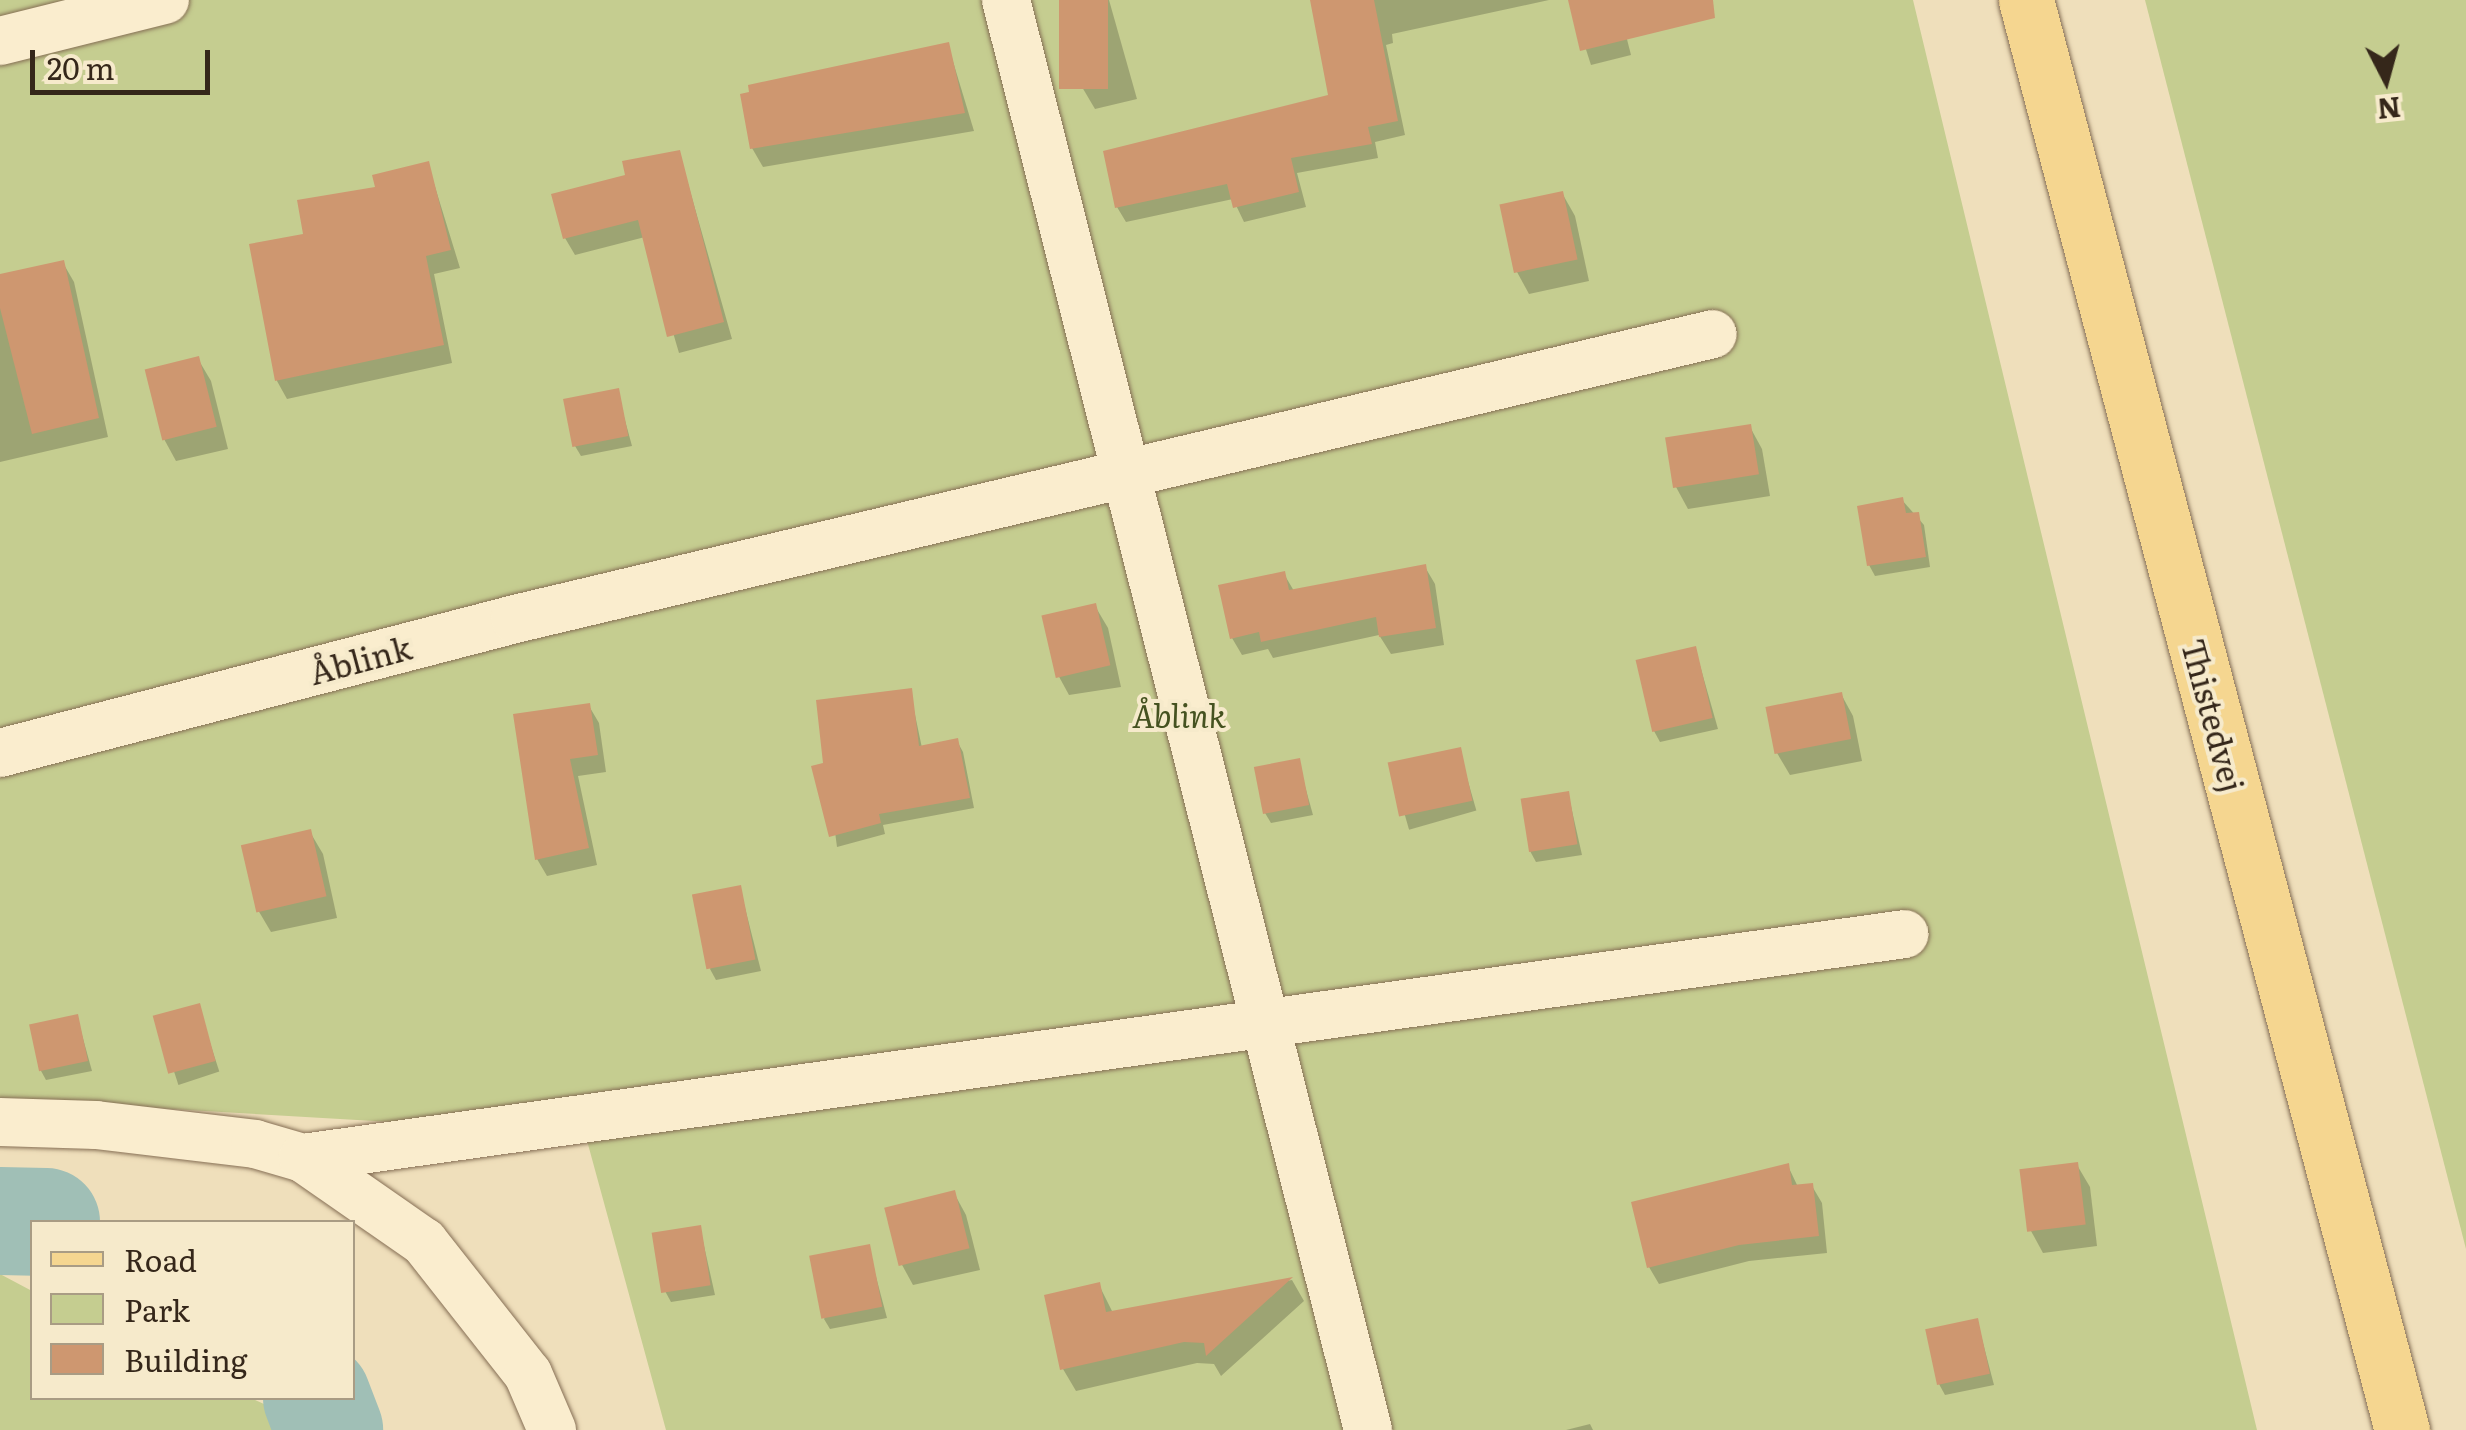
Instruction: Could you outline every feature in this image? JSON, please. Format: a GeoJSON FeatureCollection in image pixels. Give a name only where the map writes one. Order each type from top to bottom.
{"type":"FeatureCollection","features":[{"type":"Feature","properties":{"kind":"main road","name":"Thistedvej"},"geometry":{"type":"LineString","coordinates":[[2026,0],[2402,1430]]}},
{"type":"Feature","properties":{"kind":"street"},"geometry":{"type":"LineString","coordinates":[[0,42],[165,0]]}},
{"type":"Feature","properties":{"kind":"street"},"geometry":{"type":"LineString","coordinates":[[1006,0],[1130,469],[1260,1022],[1368,1430]]}},
{"type":"Feature","properties":{"kind":"street","name":"Åblink"},"geometry":{"type":"LineString","coordinates":[[0,753],[1130,469],[1713,334]]}},
{"type":"Feature","properties":{"kind":"street"},"geometry":{"type":"LineString","coordinates":[[304,1158],[1904,934]]}},
{"type":"Feature","properties":{"kind":"street"},"geometry":{"type":"LineString","coordinates":[[0,1122],[116,1127],[255,1144],[304,1158],[424,1242],[528,1374],[552,1430]]}},
{"type":"Feature","properties":{"kind":"green space","name":"Åblink"},"geometry":{"type":"Polygon","coordinates":[[[0,0],[1913,0],[2257,1430],[666,1430],[577,1104],[426,1124],[0,1099],[0,0]]]}},
{"type":"Feature","properties":{"kind":"green space"},"geometry":{"type":"Polygon","coordinates":[[[2145,0],[2466,0],[2466,1249],[2145,0]]]}},
{"type":"Feature","properties":{"kind":"green space"},"geometry":{"type":"Polygon","coordinates":[[[0,1274],[30,1290],[30,1400],[255,1400],[275,1409],[284,1430],[0,1430],[0,1274]]]}},
{"type":"Feature","properties":{"kind":"building"},"geometry":{"type":"Polygon","coordinates":[[[1059,0],[1108,0],[1108,89],[1059,89],[1059,0]]]}},
{"type":"Feature","properties":{"kind":"building"},"geometry":{"type":"Polygon","coordinates":[[[1310,0],[1374,0],[1398,121],[1368,127],[1372,144],[1291,158],[1299,192],[1233,208],[1227,184],[1115,208],[1103,151],[1328,95],[1310,0]]]}},
{"type":"Feature","properties":{"kind":"building"},"geometry":{"type":"Polygon","coordinates":[[[1568,0],[1713,0],[1715,18],[1580,51],[1568,0]]]}},
{"type":"Feature","properties":{"kind":"building"},"geometry":{"type":"Polygon","coordinates":[[[949,42],[965,113],[750,149],[740,94],[749,92],[748,85],[949,42]]]}},
{"type":"Feature","properties":{"kind":"building"},"geometry":{"type":"Polygon","coordinates":[[[680,150],[724,322],[667,337],[638,220],[563,239],[551,194],[625,175],[622,161],[680,150]]]}},
{"type":"Feature","properties":{"kind":"building"},"geometry":{"type":"Polygon","coordinates":[[[429,161],[451,250],[426,256],[444,345],[275,381],[249,244],[303,234],[297,200],[375,187],[372,175],[429,161]]]}},
{"type":"Feature","properties":{"kind":"building"},"geometry":{"type":"Polygon","coordinates":[[[1563,191],[1578,259],[1514,273],[1499,205],[1563,191]]]}},
{"type":"Feature","properties":{"kind":"building"},"geometry":{"type":"Polygon","coordinates":[[[64,260],[99,418],[32,434],[0,308],[0,274],[64,260]]]}},
{"type":"Feature","properties":{"kind":"building"},"geometry":{"type":"Polygon","coordinates":[[[199,356],[217,427],[162,440],[145,370],[199,356]]]}},
{"type":"Feature","properties":{"kind":"building"},"geometry":{"type":"Polygon","coordinates":[[[619,388],[628,436],[572,447],[563,399],[619,388]]]}},
{"type":"Feature","properties":{"kind":"building"},"geometry":{"type":"Polygon","coordinates":[[[1751,424],[1759,474],[1673,488],[1665,438],[1751,424]]]}},
{"type":"Feature","properties":{"kind":"building"},"geometry":{"type":"Polygon","coordinates":[[[1903,497],[1906,513],[1919,512],[1926,557],[1867,566],[1857,506],[1903,497]]]}},
{"type":"Feature","properties":{"kind":"building"},"geometry":{"type":"Polygon","coordinates":[[[1426,564],[1436,628],[1379,637],[1376,617],[1261,642],[1259,632],[1230,639],[1218,585],[1285,571],[1289,590],[1426,564]]]}},
{"type":"Feature","properties":{"kind":"building"},"geometry":{"type":"Polygon","coordinates":[[[1096,603],[1110,665],[1056,678],[1041,616],[1096,603]]]}},
{"type":"Feature","properties":{"kind":"building"},"geometry":{"type":"Polygon","coordinates":[[[1696,646],[1713,718],[1652,732],[1636,660],[1696,646]]]}},
{"type":"Feature","properties":{"kind":"building"},"geometry":{"type":"Polygon","coordinates":[[[912,688],[919,746],[958,738],[970,798],[879,814],[881,823],[829,837],[811,766],[823,763],[816,700],[912,688]]]}},
{"type":"Feature","properties":{"kind":"building"},"geometry":{"type":"Polygon","coordinates":[[[1842,692],[1851,739],[1775,754],[1765,707],[1842,692]]]}},
{"type":"Feature","properties":{"kind":"building"},"geometry":{"type":"Polygon","coordinates":[[[590,703],[598,755],[570,759],[589,848],[535,860],[513,714],[590,703]]]}},
{"type":"Feature","properties":{"kind":"building"},"geometry":{"type":"Polygon","coordinates":[[[1461,747],[1472,801],[1399,816],[1388,763],[1461,747]]]}},
{"type":"Feature","properties":{"kind":"building"},"geometry":{"type":"Polygon","coordinates":[[[1300,758],[1309,805],[1263,814],[1254,767],[1300,758]]]}},
{"type":"Feature","properties":{"kind":"building"},"geometry":{"type":"Polygon","coordinates":[[[1569,791],[1577,844],[1529,852],[1521,799],[1569,791]]]}},
{"type":"Feature","properties":{"kind":"building"},"geometry":{"type":"Polygon","coordinates":[[[311,829],[327,896],[256,912],[241,845],[311,829]]]}},
{"type":"Feature","properties":{"kind":"building"},"geometry":{"type":"Polygon","coordinates":[[[741,885],[756,960],[706,969],[692,895],[741,885]]]}},
{"type":"Feature","properties":{"kind":"building"},"geometry":{"type":"Polygon","coordinates":[[[200,1003],[216,1061],[168,1074],[153,1016],[200,1003]]]}},
{"type":"Feature","properties":{"kind":"building"},"geometry":{"type":"Polygon","coordinates":[[[78,1014],[88,1061],[39,1071],[29,1024],[78,1014]]]}},
{"type":"Feature","properties":{"kind":"building"},"geometry":{"type":"Polygon","coordinates":[[[2078,1162],[2086,1225],[2027,1232],[2019,1169],[2078,1162]]]}},
{"type":"Feature","properties":{"kind":"building"},"geometry":{"type":"Polygon","coordinates":[[[1789,1163],[1792,1185],[1813,1183],[1819,1236],[1739,1245],[1647,1268],[1631,1202],[1789,1163]]]}},
{"type":"Feature","properties":{"kind":"building"},"geometry":{"type":"Polygon","coordinates":[[[955,1190],[970,1248],[899,1266],[884,1208],[955,1190]]]}},
{"type":"Feature","properties":{"kind":"building"},"geometry":{"type":"Polygon","coordinates":[[[701,1225],[711,1285],[661,1293],[652,1233],[701,1225]]]}},
{"type":"Feature","properties":{"kind":"building"},"geometry":{"type":"Polygon","coordinates":[[[870,1244],[882,1307],[821,1319],[809,1256],[870,1244]]]}},
{"type":"Feature","properties":{"kind":"building"},"geometry":{"type":"Polygon","coordinates":[[[1293,1277],[1206,1356],[1204,1343],[1184,1342],[1060,1370],[1044,1295],[1100,1282],[1106,1312],[1293,1277]]]}},
{"type":"Feature","properties":{"kind":"building"},"geometry":{"type":"Polygon","coordinates":[[[1978,1318],[1990,1374],[1937,1385],[1925,1329],[1978,1318]]]}},
{"type":"Feature","properties":{"kind":"waterway"},"geometry":{"type":"LineString","coordinates":[[0,1221],[30,1222]]}},
{"type":"Feature","properties":{"kind":"waterway"},"geometry":{"type":"LineString","coordinates":[[318,1400],[329,1430]]}}]}
